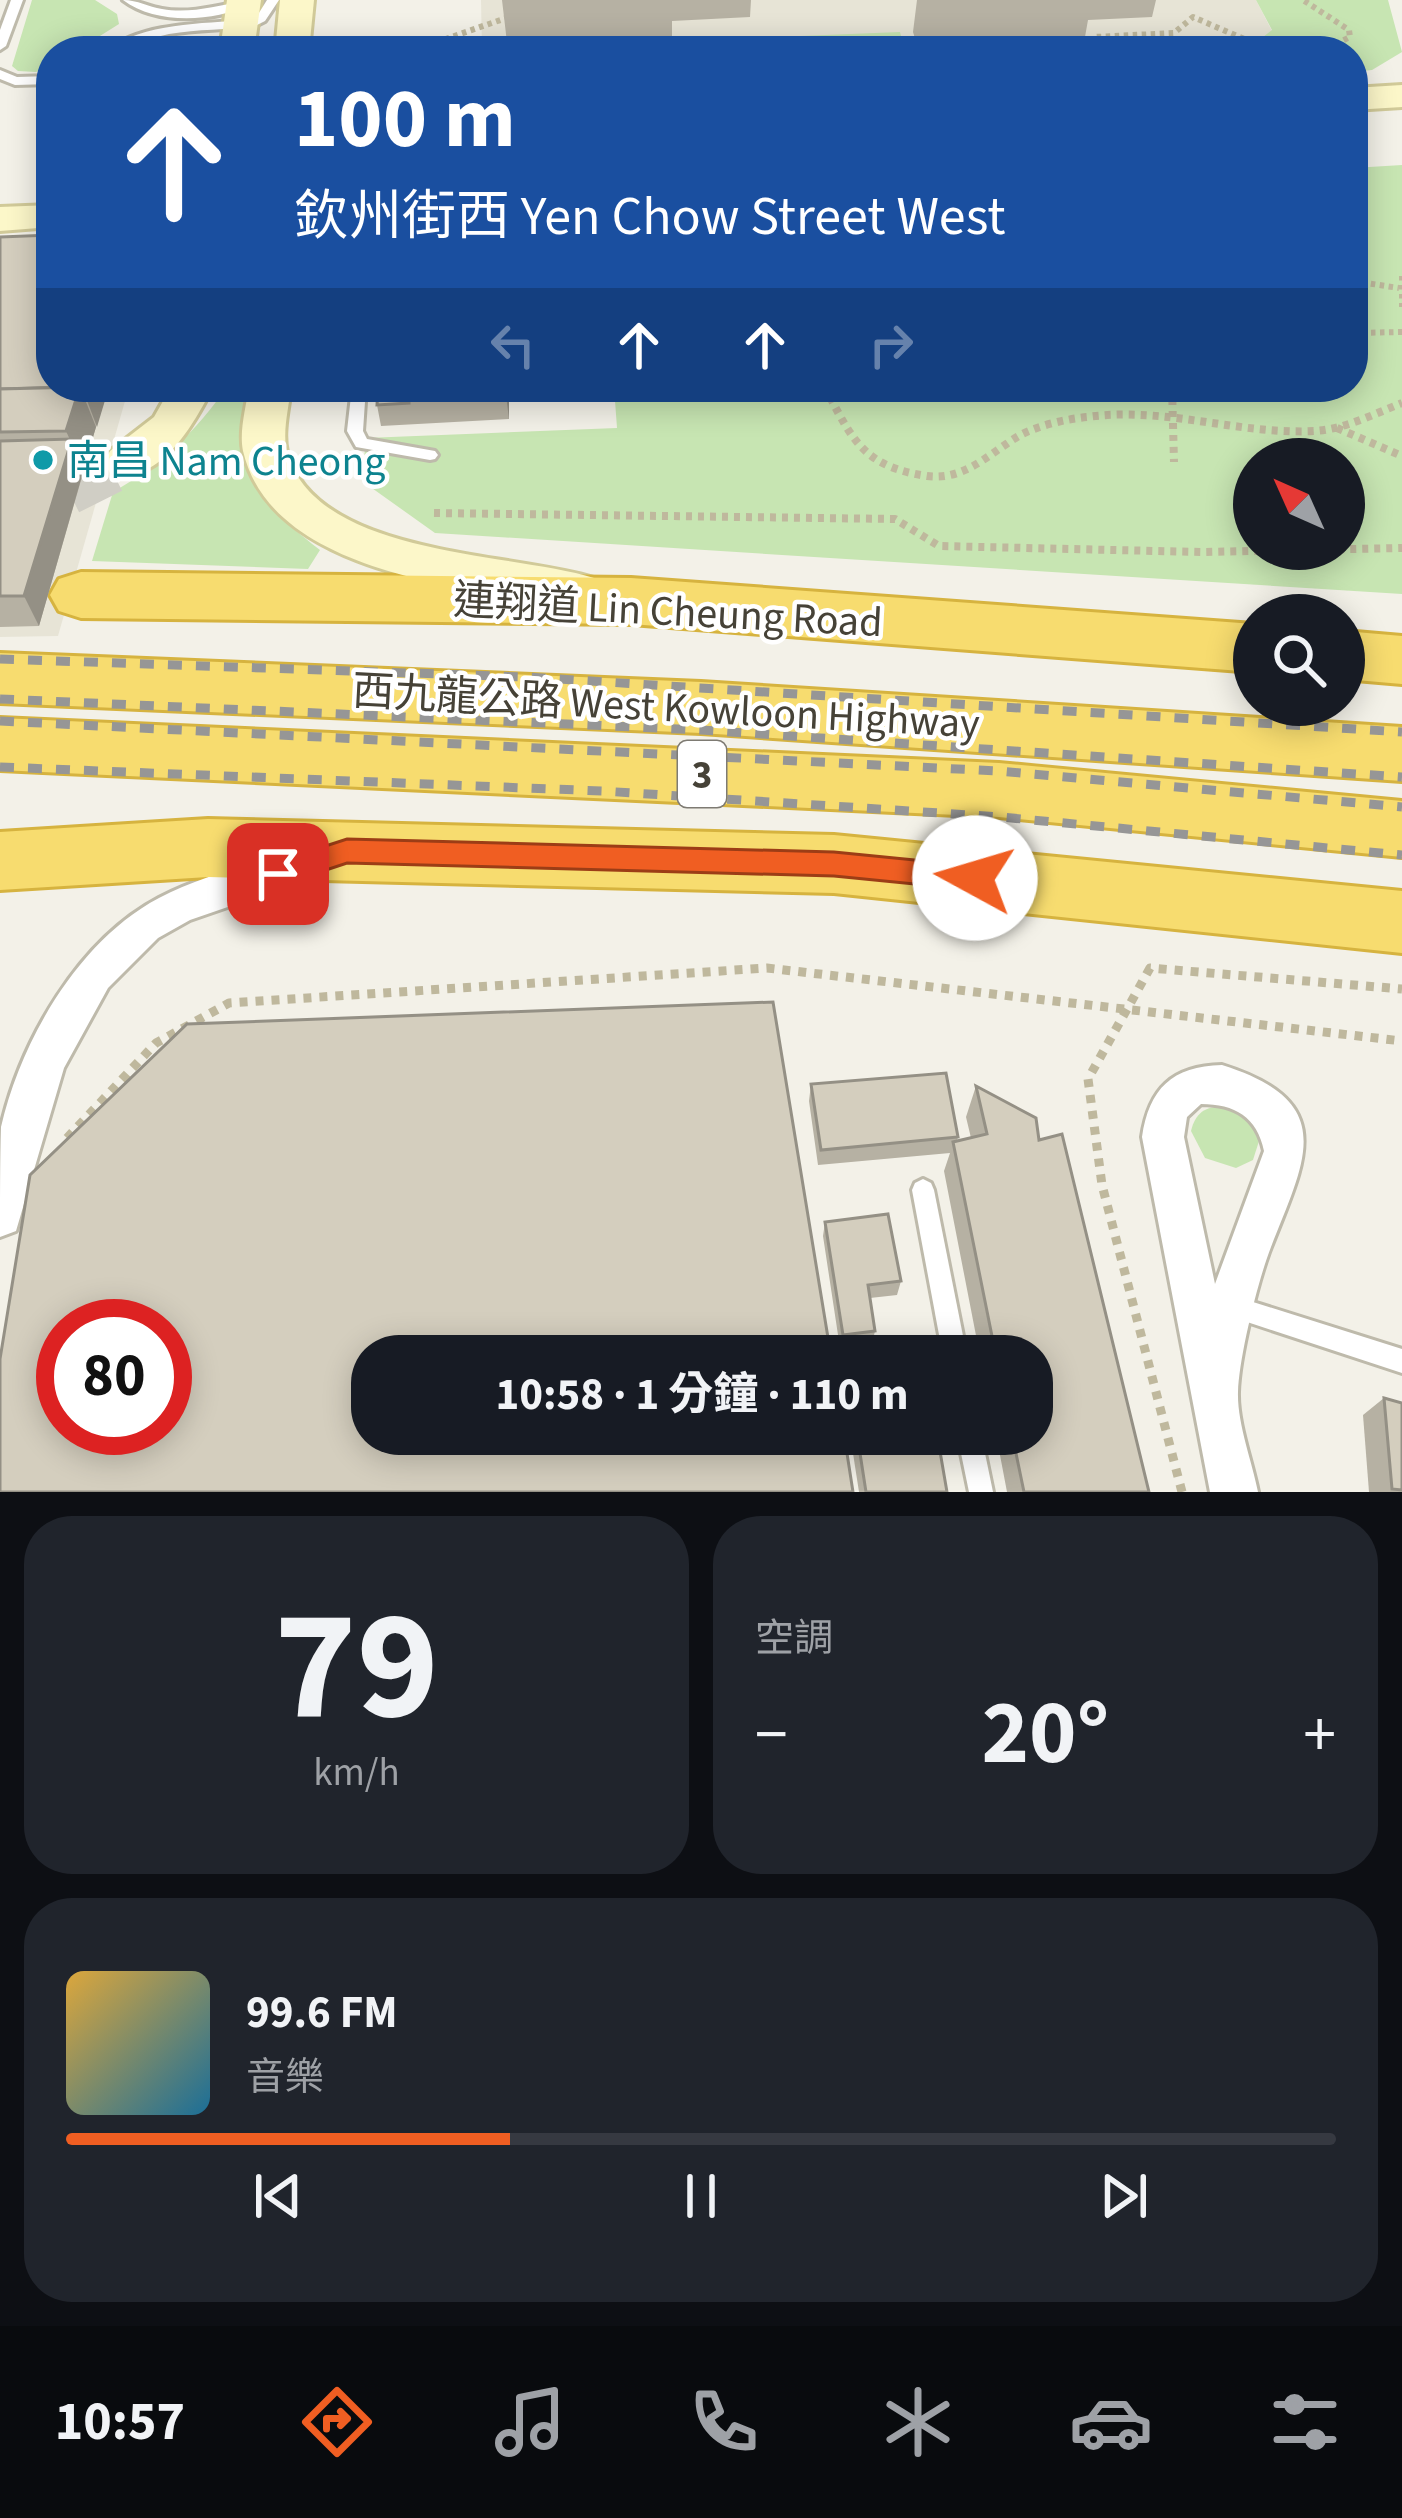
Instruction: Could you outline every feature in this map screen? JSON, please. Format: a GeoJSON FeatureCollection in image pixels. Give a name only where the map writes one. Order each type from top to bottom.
{"type":"FeatureCollection","features":[{"type":"Feature","properties":{"kind":"highway","name":"連翔道 Lin Cheung Road"},"geometry":{"type":"LineString","coordinates":[[81,595],[631,601],[1233,646]]}},
{"type":"Feature","properties":{"kind":"highway"},"geometry":{"type":"LineString","coordinates":[[1365,657],[1402,660]]}},
{"type":"Feature","properties":{"kind":"highway","name":"西九龍公路 West Kowloon Highway"},"geometry":{"type":"LineString","coordinates":[[0,678],[288,686],[994,722],[1402,754]]}},
{"type":"Feature","properties":{"kind":"highway","name":"西九龍公路 West Kowloon Highway"},"geometry":{"type":"LineString","coordinates":[[0,744],[999,790],[1402,829]]}},
{"type":"Feature","properties":{"kind":"highway"},"geometry":{"type":"LineString","coordinates":[[0,861],[208,848],[834,864],[1402,922]]}},
{"type":"Feature","properties":{"kind":"main road"},"geometry":{"type":"LineString","coordinates":[[293,36],[297,0]]}},
{"type":"Feature","properties":{"kind":"main road"},"geometry":{"type":"LineString","coordinates":[[1368,98],[1402,96]]}},
{"type":"Feature","properties":{"kind":"main road"},"geometry":{"type":"LineString","coordinates":[[1368,129],[1402,128]]}},
{"type":"Feature","properties":{"kind":"main road"},"geometry":{"type":"LineString","coordinates":[[0,188],[36,186]]}},
{"type":"Feature","properties":{"kind":"main road"},"geometry":{"type":"LineString","coordinates":[[0,219],[36,217]]}},
{"type":"Feature","properties":{"kind":"main road"},"geometry":{"type":"LineString","coordinates":[[126,462],[161,436],[185,402]]}},
{"type":"Feature","properties":{"kind":"main road"},"geometry":{"type":"LineString","coordinates":[[268,402],[268,464],[283,492],[326,528],[420,560],[631,601]]}},
{"type":"Feature","properties":{"kind":"street"},"geometry":{"type":"LineString","coordinates":[[0,1216],[17,1141],[54,1041],[83,985],[109,956],[178,907],[347,851]]}},
{"type":"Feature","properties":{"kind":"street"},"geometry":{"type":"LineString","coordinates":[[1213,1399],[1244,1262],[1282,1166],[1285,1144],[1278,1123],[1255,1096],[1232,1085],[1209,1082],[1182,1090],[1172,1099],[1162,1123],[1213,1399],[1234,1492]]}},
{"type":"Feature","properties":{"kind":"lane"},"geometry":{"type":"LineString","coordinates":[[0,46],[16,0]]}},
{"type":"Feature","properties":{"kind":"lane"},"geometry":{"type":"LineString","coordinates":[[129,0],[154,13],[248,16]]}},
{"type":"Feature","properties":{"kind":"lane"},"geometry":{"type":"LineString","coordinates":[[137,36],[248,16]]}},
{"type":"Feature","properties":{"kind":"lane"},"geometry":{"type":"LineString","coordinates":[[0,74],[15,81],[36,80]]}},
{"type":"Feature","properties":{"kind":"lane"},"geometry":{"type":"LineString","coordinates":[[357,402],[355,431],[362,443],[430,455]]}},
{"type":"Feature","properties":{"kind":"lane"},"geometry":{"type":"LineString","coordinates":[[923,1190],[951,1335]]}},
{"type":"Feature","properties":{"kind":"lane"},"geometry":{"type":"LineString","coordinates":[[1234,1307],[1402,1361]]}},
{"type":"Feature","properties":{"kind":"lane"},"geometry":{"type":"LineString","coordinates":[[974,1455],[980,1492]]}},
{"type":"Feature","properties":{"kind":"path"},"geometry":{"type":"LineString","coordinates":[[1303,0],[1349,30],[1350,36]]}},
{"type":"Feature","properties":{"kind":"path"},"geometry":{"type":"LineString","coordinates":[[455,36],[519,14]]}},
{"type":"Feature","properties":{"kind":"path"},"geometry":{"type":"LineString","coordinates":[[1114,36],[1174,33],[1193,17],[1238,36]]}},
{"type":"Feature","properties":{"kind":"path"},"geometry":{"type":"LineString","coordinates":[[1402,276],[1402,307]]}},
{"type":"Feature","properties":{"kind":"path"},"geometry":{"type":"LineString","coordinates":[[1368,283],[1399,288]]}},
{"type":"Feature","properties":{"kind":"path"},"geometry":{"type":"LineString","coordinates":[[1368,333],[1402,332]]}},
{"type":"Feature","properties":{"kind":"path"},"geometry":{"type":"LineString","coordinates":[[834,402],[845,426],[874,462],[931,477],[970,470],[1021,434],[1051,422],[1129,412],[1172,414],[1264,430],[1337,428],[1402,403]]}},
{"type":"Feature","properties":{"kind":"path"},"geometry":{"type":"LineString","coordinates":[[1172,402],[1174,462]]}},
{"type":"Feature","properties":{"kind":"path"},"geometry":{"type":"LineString","coordinates":[[1337,428],[1402,456]]}},
{"type":"Feature","properties":{"kind":"path"},"geometry":{"type":"LineString","coordinates":[[434,513],[895,519],[939,546],[1202,552],[1402,548]]}},
{"type":"Feature","properties":{"kind":"path"},"geometry":{"type":"LineString","coordinates":[[57,1150],[142,1050],[179,1022],[229,1003],[766,968],[1402,1041]]}},
{"type":"Feature","properties":{"kind":"path"},"geometry":{"type":"LineString","coordinates":[[1182,1492],[1093,1138],[1088,1079],[1150,968],[1402,989]]}},
{"type":"Feature","properties":{"kind":"shaded area"},"geometry":{"type":"Polygon","coordinates":[[[481,0],[1256,0],[1272,31],[1265,36],[482,36],[481,0]]]}},
{"type":"Feature","properties":{"kind":"shaded area"},"geometry":{"type":"Polygon","coordinates":[[[0,252],[36,347],[36,402],[125,402],[58,636],[0,637],[0,252]]]}},
{"type":"Feature","properties":{"kind":"green space"},"geometry":{"type":"Polygon","coordinates":[[[32,0],[95,0],[117,14],[119,24],[100,36],[36,36],[36,72],[12,66],[32,0]]]}},
{"type":"Feature","properties":{"kind":"green space"},"geometry":{"type":"Polygon","coordinates":[[[1256,0],[1388,0],[1402,52],[1368,70],[1368,36],[1264,36],[1272,30],[1256,0]]]}},
{"type":"Feature","properties":{"kind":"green space"},"geometry":{"type":"Polygon","coordinates":[[[900,32],[901,36],[800,36],[900,32]]]}},
{"type":"Feature","properties":{"kind":"green space"},"geometry":{"type":"Polygon","coordinates":[[[1402,165],[1402,594],[435,533],[362,481],[366,438],[617,428],[615,402],[1368,402],[1368,167],[1402,165]]]}},
{"type":"Feature","properties":{"kind":"green space"},"geometry":{"type":"Polygon","coordinates":[[[215,402],[247,402],[245,444],[253,482],[277,514],[320,550],[308,569],[92,561],[113,492],[147,470],[215,402]]]}},
{"type":"Feature","properties":{"kind":"green space"},"geometry":{"type":"Polygon","coordinates":[[[1229,1107],[1250,1120],[1259,1141],[1253,1160],[1236,1168],[1205,1158],[1191,1131],[1204,1110],[1229,1107]]]}},
{"type":"Feature","properties":{"kind":"building"},"geometry":{"type":"Polygon","coordinates":[[[36,236],[36,388],[0,389],[0,237],[36,236]]]}},
{"type":"Feature","properties":{"kind":"building"},"geometry":{"type":"Polygon","coordinates":[[[36,388],[36,402],[75,402],[66,431],[0,432],[0,389],[36,388]]]}},
{"type":"Feature","properties":{"kind":"building"},"geometry":{"type":"Polygon","coordinates":[[[72,439],[24,596],[0,596],[0,441],[72,439]]]}},
{"type":"Feature","properties":{"kind":"building"},"geometry":{"type":"Polygon","coordinates":[[[773,1002],[828,1335],[351,1335],[351,1455],[847,1455],[853,1492],[0,1492],[0,1359],[30,1175],[187,1024],[773,1002]]]}},
{"type":"Feature","properties":{"kind":"building"},"geometry":{"type":"Polygon","coordinates":[[[946,1073],[958,1137],[821,1150],[811,1084],[946,1073]]]}},
{"type":"Feature","properties":{"kind":"building"},"geometry":{"type":"Polygon","coordinates":[[[976,1086],[1036,1118],[1039,1140],[1062,1134],[1149,1492],[1024,1492],[1016,1455],[1053,1455],[1053,1335],[992,1335],[953,1142],[987,1134],[976,1086]]]}},
{"type":"Feature","properties":{"kind":"building"},"geometry":{"type":"Polygon","coordinates":[[[888,1214],[901,1281],[868,1285],[875,1331],[843,1335],[825,1222],[888,1214]]]}},
{"type":"Feature","properties":{"kind":"building"},"geometry":{"type":"Polygon","coordinates":[[[1384,1398],[1402,1403],[1402,1490],[1392,1489],[1384,1398]]]}},
{"type":"Feature","properties":{"kind":"building"},"geometry":{"type":"Polygon","coordinates":[[[860,1455],[941,1455],[947,1492],[866,1492],[860,1455]]]}},
{"type":"Feature","properties":{"kind":"tunnel"},"geometry":{"type":"LineString","coordinates":[[0,513],[62,494],[126,462]]}},
{"type":"Feature","properties":{"kind":"railway"},"geometry":{"type":"LineString","coordinates":[[0,659],[526,677],[1402,732]]}},
{"type":"Feature","properties":{"kind":"railway"},"geometry":{"type":"LineString","coordinates":[[0,699],[701,730],[1402,777]]}},
{"type":"Feature","properties":{"kind":"railway"},"geometry":{"type":"LineString","coordinates":[[0,721],[998,771],[1402,807]]}},
{"type":"Feature","properties":{"kind":"railway"},"geometry":{"type":"LineString","coordinates":[[0,767],[602,791],[1001,817],[1402,855]]}},
{"type":"Feature","properties":{"kind":"place","name":"南昌 Nam Cheong"},"geometry":{"type":"Point","coordinates":[43,460]}},
{"type":"Feature","properties":{"kind":"route"},"geometry":{"type":"LineString","coordinates":[[278,874],[347,851],[834,864],[975,878]]}}]}
